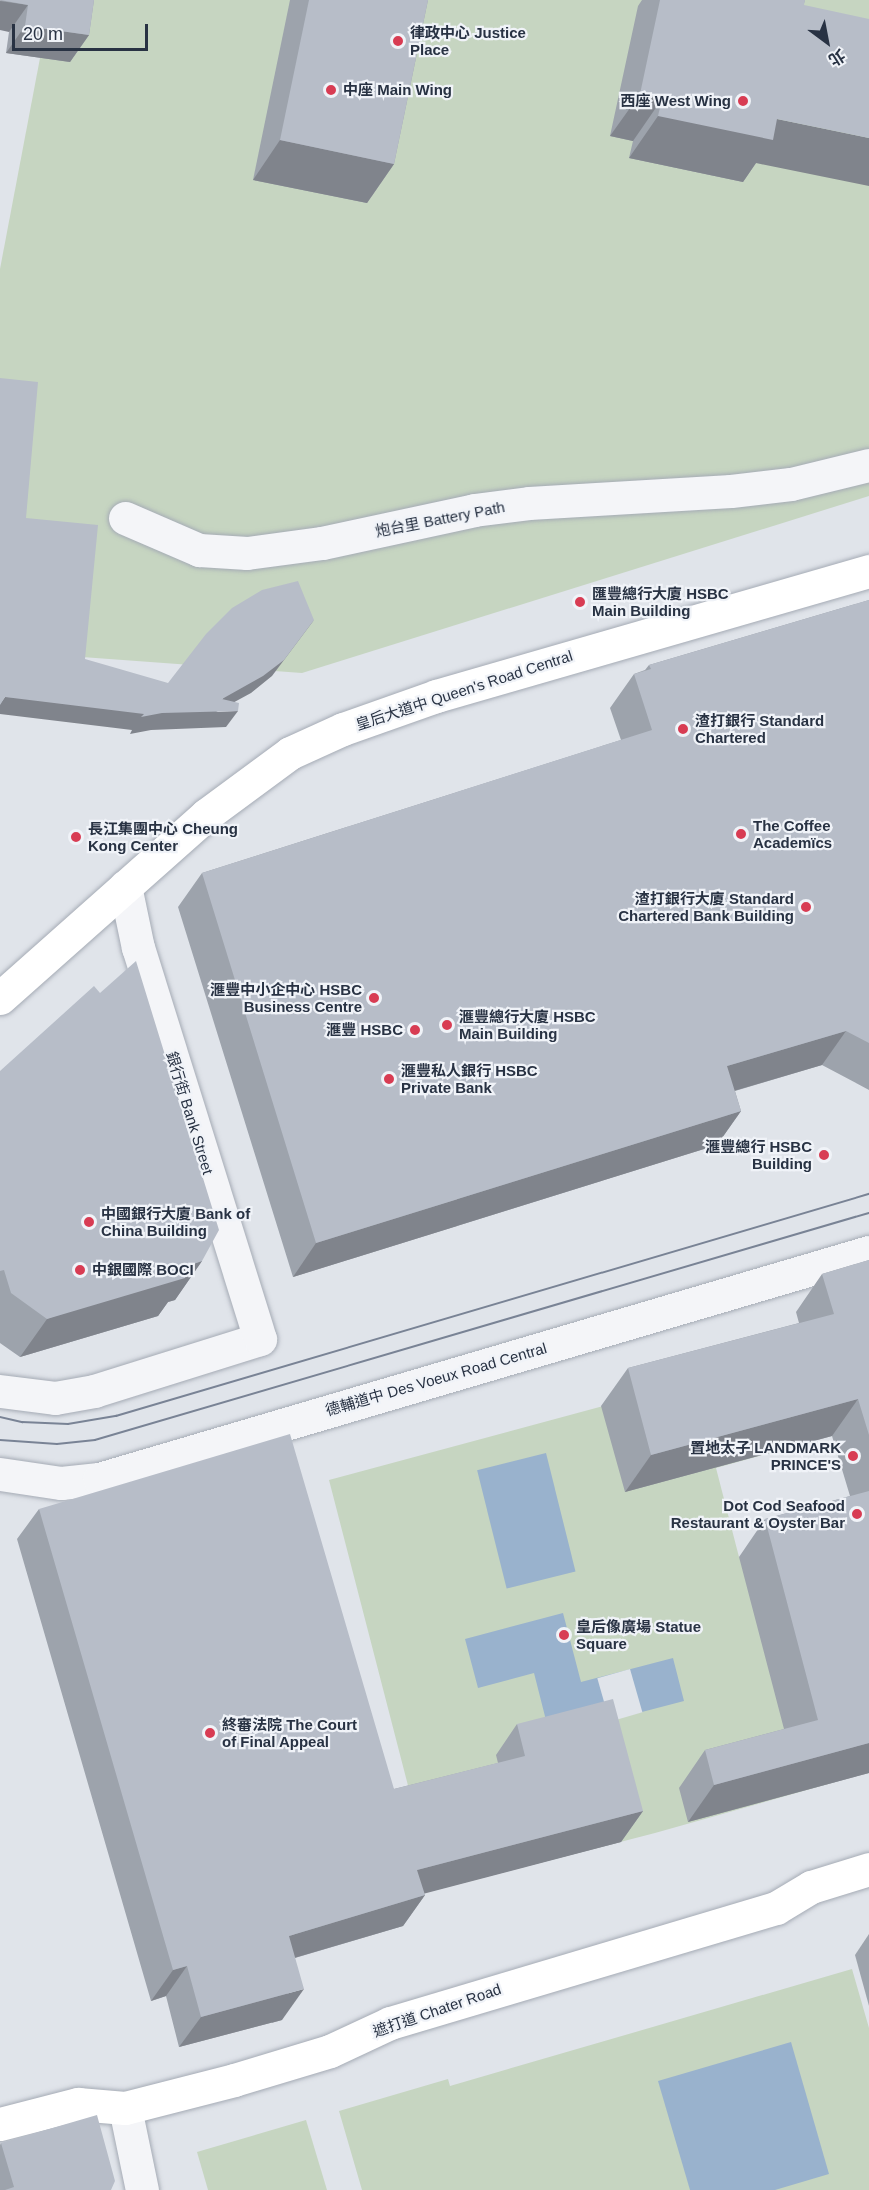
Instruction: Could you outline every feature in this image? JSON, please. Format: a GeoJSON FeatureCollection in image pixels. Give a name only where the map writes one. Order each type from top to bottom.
{"type":"FeatureCollection","features":[{"type":"Feature","properties":{"kind":"main road","name":"皇后大道中 Queen's Road Central"},"geometry":{"type":"LineString","coordinates":[[0,998],[206,815],[290,753],[344,729],[436,696],[869,571]]}},
{"type":"Feature","properties":{"kind":"main road","name":"遮打道 Chater Road"},"geometry":{"type":"LineString","coordinates":[[0,2124],[78,2104],[125,2108],[330,2052],[390,2023],[776,1908],[811,1887],[869,1869]]}},
{"type":"Feature","properties":{"kind":"street","name":"炮台里 Battery Path"},"geometry":{"type":"LineString","coordinates":[[125,518],[199,550],[247,553],[322,543],[474,510],[529,503],[731,491],[791,484],[869,465]]}},
{"type":"Feature","properties":{"kind":"street","name":"銀行街 Bank Street"},"geometry":{"type":"LineString","coordinates":[[0,1391],[55,1398],[94,1391],[260,1339],[138,948],[125,886]]}},
{"type":"Feature","properties":{"kind":"street","name":"德輔道中 Des Voeux Road Central"},"geometry":{"type":"LineString","coordinates":[[0,1474],[61,1483],[99,1479],[869,1252]]}},
{"type":"Feature","properties":{"kind":"street"},"geometry":{"type":"LineString","coordinates":[[125,2108],[142,2190]]}},
{"type":"Feature","properties":{"kind":"green space"},"geometry":{"type":"Polygon","coordinates":[[[51,0],[869,0],[869,496],[302,673],[0,651],[0,269],[51,0]]]}},
{"type":"Feature","properties":{"kind":"green space","name":"皇后像廣場 Statue Square"},"geometry":{"type":"Polygon","coordinates":[[[755,1365],[778,1451],[716,1468],[739,1557],[845,1692],[867,1773],[655,1833],[435,1890],[329,1480],[755,1365]]]}},
{"type":"Feature","properties":{"kind":"green space"},"geometry":{"type":"Polygon","coordinates":[[[852,1969],[869,2028],[869,2190],[362,2190],[339,2111],[448,2079],[450,2086],[852,1969]]]}},
{"type":"Feature","properties":{"kind":"green space"},"geometry":{"type":"Polygon","coordinates":[[[306,2120],[327,2190],[208,2190],[197,2152],[306,2120]]]}},
{"type":"Feature","properties":{"kind":"water"},"geometry":{"type":"Polygon","coordinates":[[[546,1453],[576,1571],[507,1589],[477,1470],[546,1453]]]}},
{"type":"Feature","properties":{"kind":"water"},"geometry":{"type":"Polygon","coordinates":[[[563,1613],[581,1682],[673,1658],[684,1701],[550,1736],[534,1673],[478,1688],[465,1639],[563,1613]]]}},
{"type":"Feature","properties":{"kind":"water"},"geometry":{"type":"Polygon","coordinates":[[[791,2042],[829,2174],[775,2190],[690,2190],[658,2081],[791,2042]]]}},
{"type":"Feature","properties":{"kind":"pier"},"geometry":{"type":"Polygon","coordinates":[[[630,1669],[642,1712],[610,1722],[597,1678],[630,1669]]]}},
{"type":"Feature","properties":{"kind":"building"},"geometry":{"type":"Polygon","coordinates":[[[0,0],[94,0],[89,35],[25,26],[28,5],[0,0]]]}},
{"type":"Feature","properties":{"kind":"building","name":"中座 Main Wing"},"geometry":{"type":"Polygon","coordinates":[[[309,0],[428,0],[394,164],[280,140],[309,0]]]}},
{"type":"Feature","properties":{"kind":"building","name":"西座 West Wing"},"geometry":{"type":"Polygon","coordinates":[[[660,0],[805,0],[804,5],[869,19],[869,138],[777,119],[773,140],[658,116],[662,99],[640,94],[660,0]]]}},
{"type":"Feature","properties":{"kind":"building"},"geometry":{"type":"Polygon","coordinates":[[[0,378],[38,382],[26,518],[98,525],[85,659],[168,683],[206,634],[232,608],[262,590],[298,581],[314,620],[284,660],[263,676],[222,699],[239,703],[238,711],[162,713],[141,717],[144,714],[5,697],[0,705],[0,378]]]}},
{"type":"Feature","properties":{"kind":"building"},"geometry":{"type":"Polygon","coordinates":[[[869,600],[869,1043],[846,1031],[727,1066],[741,1111],[316,1243],[202,873],[652,730],[634,674],[651,669],[649,665],[869,600]]]}},
{"type":"Feature","properties":{"kind":"building","name":"中國銀行大廈 Bank of China Building"},"geometry":{"type":"Polygon","coordinates":[[[136,961],[219,1230],[202,1261],[182,1268],[185,1278],[47,1319],[11,1293],[4,1270],[0,1271],[0,1071],[94,986],[100,993],[136,961]]]}},
{"type":"Feature","properties":{"kind":"building"},"geometry":{"type":"Polygon","coordinates":[[[869,1260],[869,1435],[858,1399],[651,1455],[628,1368],[834,1314],[822,1274],[869,1260]]]}},
{"type":"Feature","properties":{"kind":"building","name":"終審法院 The Court of Final Appeal"},"geometry":{"type":"Polygon","coordinates":[[[290,1434],[394,1789],[525,1756],[517,1724],[613,1699],[643,1811],[417,1870],[425,1895],[289,1936],[304,1989],[201,2017],[187,1966],[173,1970],[39,1509],[290,1434]]]}},
{"type":"Feature","properties":{"kind":"building"},"geometry":{"type":"Polygon","coordinates":[[[869,1491],[869,1743],[714,1785],[705,1750],[818,1720],[765,1519],[869,1491]]]}},
{"type":"Feature","properties":{"kind":"building"},"geometry":{"type":"Polygon","coordinates":[[[97,2115],[115,2181],[111,2190],[5,2190],[14,2187],[1,2143],[97,2115]]]}},
{"type":"Feature","properties":{"kind":"tram line"},"geometry":{"type":"LineString","coordinates":[[0,1417],[22,1422],[68,1424],[116,1416],[869,1194]]}},
{"type":"Feature","properties":{"kind":"tram line"},"geometry":{"type":"LineString","coordinates":[[0,1440],[57,1444],[95,1440],[869,1213]]}},
{"type":"Feature","properties":{"kind":"place","name":"律政中心 Justice Place"},"geometry":{"type":"Point","coordinates":[398,41]}},
{"type":"Feature","properties":{"kind":"place","name":"中座 Main Wing"},"geometry":{"type":"Point","coordinates":[331,90]}},
{"type":"Feature","properties":{"kind":"place","name":"西座 West Wing"},"geometry":{"type":"Point","coordinates":[743,101]}},
{"type":"Feature","properties":{"kind":"place","name":"匯豐總行大廈 HSBC Main Building"},"geometry":{"type":"Point","coordinates":[580,602]}},
{"type":"Feature","properties":{"kind":"place","name":"渣打銀行 Standard Chartered"},"geometry":{"type":"Point","coordinates":[683,729]}},
{"type":"Feature","properties":{"kind":"place","name":"The Coffee Academïcs"},"geometry":{"type":"Point","coordinates":[741,834]}},
{"type":"Feature","properties":{"kind":"place","name":"長江集團中心 Cheung Kong Center"},"geometry":{"type":"Point","coordinates":[76,837]}},
{"type":"Feature","properties":{"kind":"place","name":"渣打銀行大廈 Standard Chartered Bank Building"},"geometry":{"type":"Point","coordinates":[806,907]}},
{"type":"Feature","properties":{"kind":"place","name":"滙豐中小企中心 HSBC Business Centre"},"geometry":{"type":"Point","coordinates":[374,998]}},
{"type":"Feature","properties":{"kind":"place","name":"滙豐總行大廈 HSBC Main Building"},"geometry":{"type":"Point","coordinates":[447,1025]}},
{"type":"Feature","properties":{"kind":"place","name":"滙豐 HSBC"},"geometry":{"type":"Point","coordinates":[415,1030]}},
{"type":"Feature","properties":{"kind":"place","name":"滙豐私人銀行 HSBC Private Bank"},"geometry":{"type":"Point","coordinates":[389,1079]}},
{"type":"Feature","properties":{"kind":"place","name":"滙豐總行 HSBC Building"},"geometry":{"type":"Point","coordinates":[824,1155]}},
{"type":"Feature","properties":{"kind":"place","name":"中國銀行大廈 Bank of China Building"},"geometry":{"type":"Point","coordinates":[89,1222]}},
{"type":"Feature","properties":{"kind":"place","name":"中銀國際 BOCI"},"geometry":{"type":"Point","coordinates":[80,1270]}},
{"type":"Feature","properties":{"kind":"place","name":"置地太子 LANDMARK PRINCE'S"},"geometry":{"type":"Point","coordinates":[853,1456]}},
{"type":"Feature","properties":{"kind":"place","name":"Dot Cod Seafood Restaurant & Oyster Bar"},"geometry":{"type":"Point","coordinates":[857,1514]}},
{"type":"Feature","properties":{"kind":"place","name":"皇后像廣場 Statue Square"},"geometry":{"type":"Point","coordinates":[564,1635]}},
{"type":"Feature","properties":{"kind":"place","name":"終審法院 The Court of Final Appeal"},"geometry":{"type":"Point","coordinates":[210,1733]}}]}
